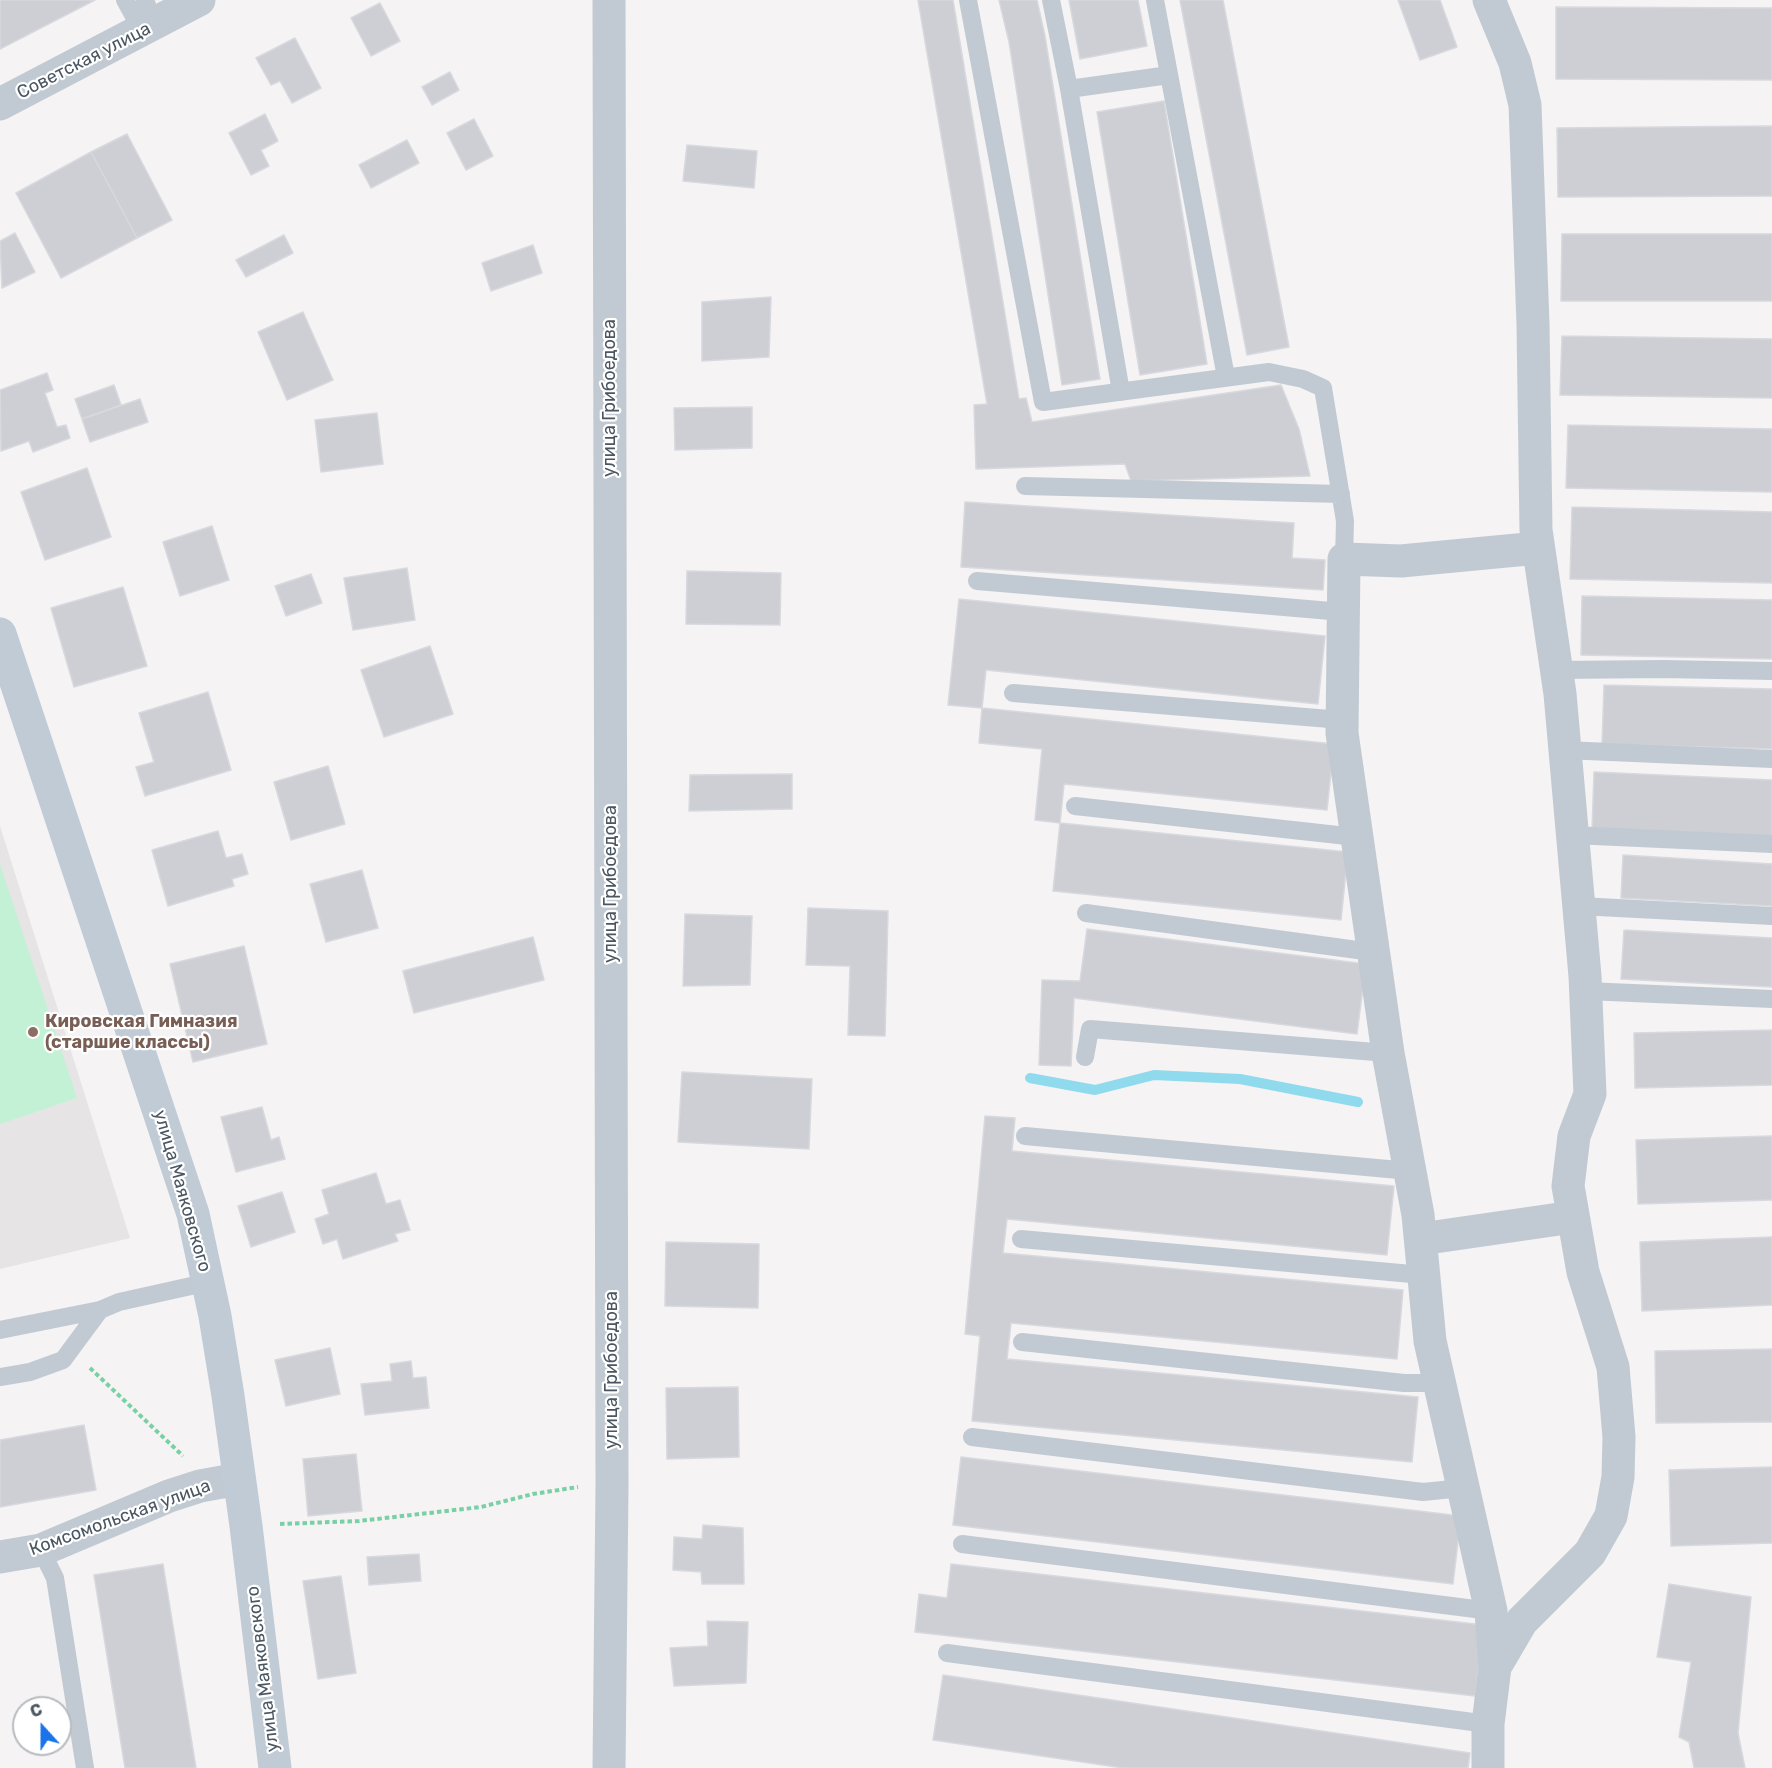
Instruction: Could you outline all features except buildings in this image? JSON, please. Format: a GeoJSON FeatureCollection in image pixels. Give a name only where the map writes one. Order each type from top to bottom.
{"type":"FeatureCollection","features":[{"type":"Feature","properties":{"kind":"street","name":"Советская улица"},"geometry":{"type":"LineString","coordinates":[[0,105],[147,18],[199,0]]}},
{"type":"Feature","properties":{"kind":"street","name":"улица Грибоедова"},"geometry":{"type":"LineString","coordinates":[[609,0],[612,1486],[609,1768]]}},
{"type":"Feature","properties":{"kind":"street"},"geometry":{"type":"LineString","coordinates":[[1489,0],[1515,63],[1525,105],[1533,324],[1536,530],[1556,670],[1586,991],[1590,1094],[1574,1136],[1568,1186],[1582,1272],[1613,1367],[1619,1437],[1616,1487],[1611,1516],[1590,1553],[1522,1621],[1495,1667]]}},
{"type":"Feature","properties":{"kind":"street"},"geometry":{"type":"LineString","coordinates":[[1488,1768],[1488,1724],[1495,1667],[1491,1611],[1430,1341],[1418,1215],[1372,952],[1342,733],[1344,559],[1401,561],[1538,548]]}},
{"type":"Feature","properties":{"kind":"street","name":"улица Маяковского"},"geometry":{"type":"LineString","coordinates":[[0,634],[193,1214],[209,1282],[228,1396],[246,1526],[274,1768]]}},
{"type":"Feature","properties":{"kind":"street"},"geometry":{"type":"LineString","coordinates":[[1421,1239],[1573,1217]]}},
{"type":"Feature","properties":{"kind":"street","name":"Комсомольская улица"},"geometry":{"type":"LineString","coordinates":[[0,1557],[41,1550],[169,1496],[200,1486],[239,1479]]}},
{"type":"Feature","properties":{"kind":"lane"},"geometry":{"type":"LineString","coordinates":[[125,0],[147,18]]}},
{"type":"Feature","properties":{"kind":"lane"},"geometry":{"type":"LineString","coordinates":[[968,0],[1043,402],[1269,372],[1303,379],[1323,388],[1345,521],[1344,559]]}},
{"type":"Feature","properties":{"kind":"lane"},"geometry":{"type":"LineString","coordinates":[[1051,0],[1069,88],[1121,392]]}},
{"type":"Feature","properties":{"kind":"lane"},"geometry":{"type":"LineString","coordinates":[[1155,0],[1226,377]]}},
{"type":"Feature","properties":{"kind":"lane"},"geometry":{"type":"LineString","coordinates":[[1069,88],[1169,75]]}},
{"type":"Feature","properties":{"kind":"lane"},"geometry":{"type":"LineString","coordinates":[[1025,486],[1341,494]]}},
{"type":"Feature","properties":{"kind":"lane"},"geometry":{"type":"LineString","coordinates":[[976,581],[1343,612]]}},
{"type":"Feature","properties":{"kind":"lane"},"geometry":{"type":"LineString","coordinates":[[1556,670],[1772,671]]}},
{"type":"Feature","properties":{"kind":"lane"},"geometry":{"type":"LineString","coordinates":[[1013,693],[1342,720]]}},
{"type":"Feature","properties":{"kind":"lane"},"geometry":{"type":"LineString","coordinates":[[1564,750],[1772,759]]}},
{"type":"Feature","properties":{"kind":"lane"},"geometry":{"type":"LineString","coordinates":[[1075,806],[1356,837]]}},
{"type":"Feature","properties":{"kind":"lane"},"geometry":{"type":"LineString","coordinates":[[1572,835],[1772,844]]}},
{"type":"Feature","properties":{"kind":"lane"},"geometry":{"type":"LineString","coordinates":[[1579,906],[1772,916]]}},
{"type":"Feature","properties":{"kind":"lane"},"geometry":{"type":"LineString","coordinates":[[1086,913],[1372,952]]}},
{"type":"Feature","properties":{"kind":"lane"},"geometry":{"type":"LineString","coordinates":[[1586,991],[1772,999]]}},
{"type":"Feature","properties":{"kind":"lane"},"geometry":{"type":"LineString","coordinates":[[1085,1057],[1090,1029],[1388,1053]]}},
{"type":"Feature","properties":{"kind":"lane"},"geometry":{"type":"LineString","coordinates":[[1025,1136],[1410,1171]]}},
{"type":"Feature","properties":{"kind":"lane"},"geometry":{"type":"LineString","coordinates":[[1021,1239],[1424,1275]]}},
{"type":"Feature","properties":{"kind":"lane"},"geometry":{"type":"LineString","coordinates":[[0,1330],[100,1310],[119,1302],[209,1282]]}},
{"type":"Feature","properties":{"kind":"lane"},"geometry":{"type":"LineString","coordinates":[[0,1377],[47,1367],[63,1360],[100,1310]]}},
{"type":"Feature","properties":{"kind":"lane"},"geometry":{"type":"LineString","coordinates":[[1022,1342],[1404,1383],[1439,1383]]}},
{"type":"Feature","properties":{"kind":"lane"},"geometry":{"type":"LineString","coordinates":[[972,1437],[1423,1492],[1462,1488]]}},
{"type":"Feature","properties":{"kind":"lane"},"geometry":{"type":"LineString","coordinates":[[962,1544],[1491,1611]]}},
{"type":"Feature","properties":{"kind":"lane"},"geometry":{"type":"LineString","coordinates":[[41,1550],[55,1578],[85,1768]]}},
{"type":"Feature","properties":{"kind":"lane"},"geometry":{"type":"LineString","coordinates":[[947,1653],[1488,1724]]}},
{"type":"Feature","properties":{"kind":"path"},"geometry":{"type":"LineString","coordinates":[[70,1350],[183,1456]]}},
{"type":"Feature","properties":{"kind":"path"},"geometry":{"type":"LineString","coordinates":[[246,1526],[359,1521],[481,1506],[570,1488],[612,1486]]}},
{"type":"Feature","properties":{"kind":"shaded area","name":"Кировская Гимназия (старшие классы)"},"geometry":{"type":"Polygon","coordinates":[[[0,826],[130,1238],[0,1269],[0,826]]]}},
{"type":"Feature","properties":{"kind":"green space"},"geometry":{"type":"Polygon","coordinates":[[[0,864],[77,1098],[0,1124],[0,864]]]}},
{"type":"Feature","properties":{"kind":"waterway"},"geometry":{"type":"LineString","coordinates":[[1030,1078],[1095,1090],[1154,1075],[1240,1079],[1358,1102]]}},
{"type":"Feature","properties":{"kind":"place","name":"Кировская Гимназия (старшие классы)"},"geometry":{"type":"Point","coordinates":[33,1032]}}]}
